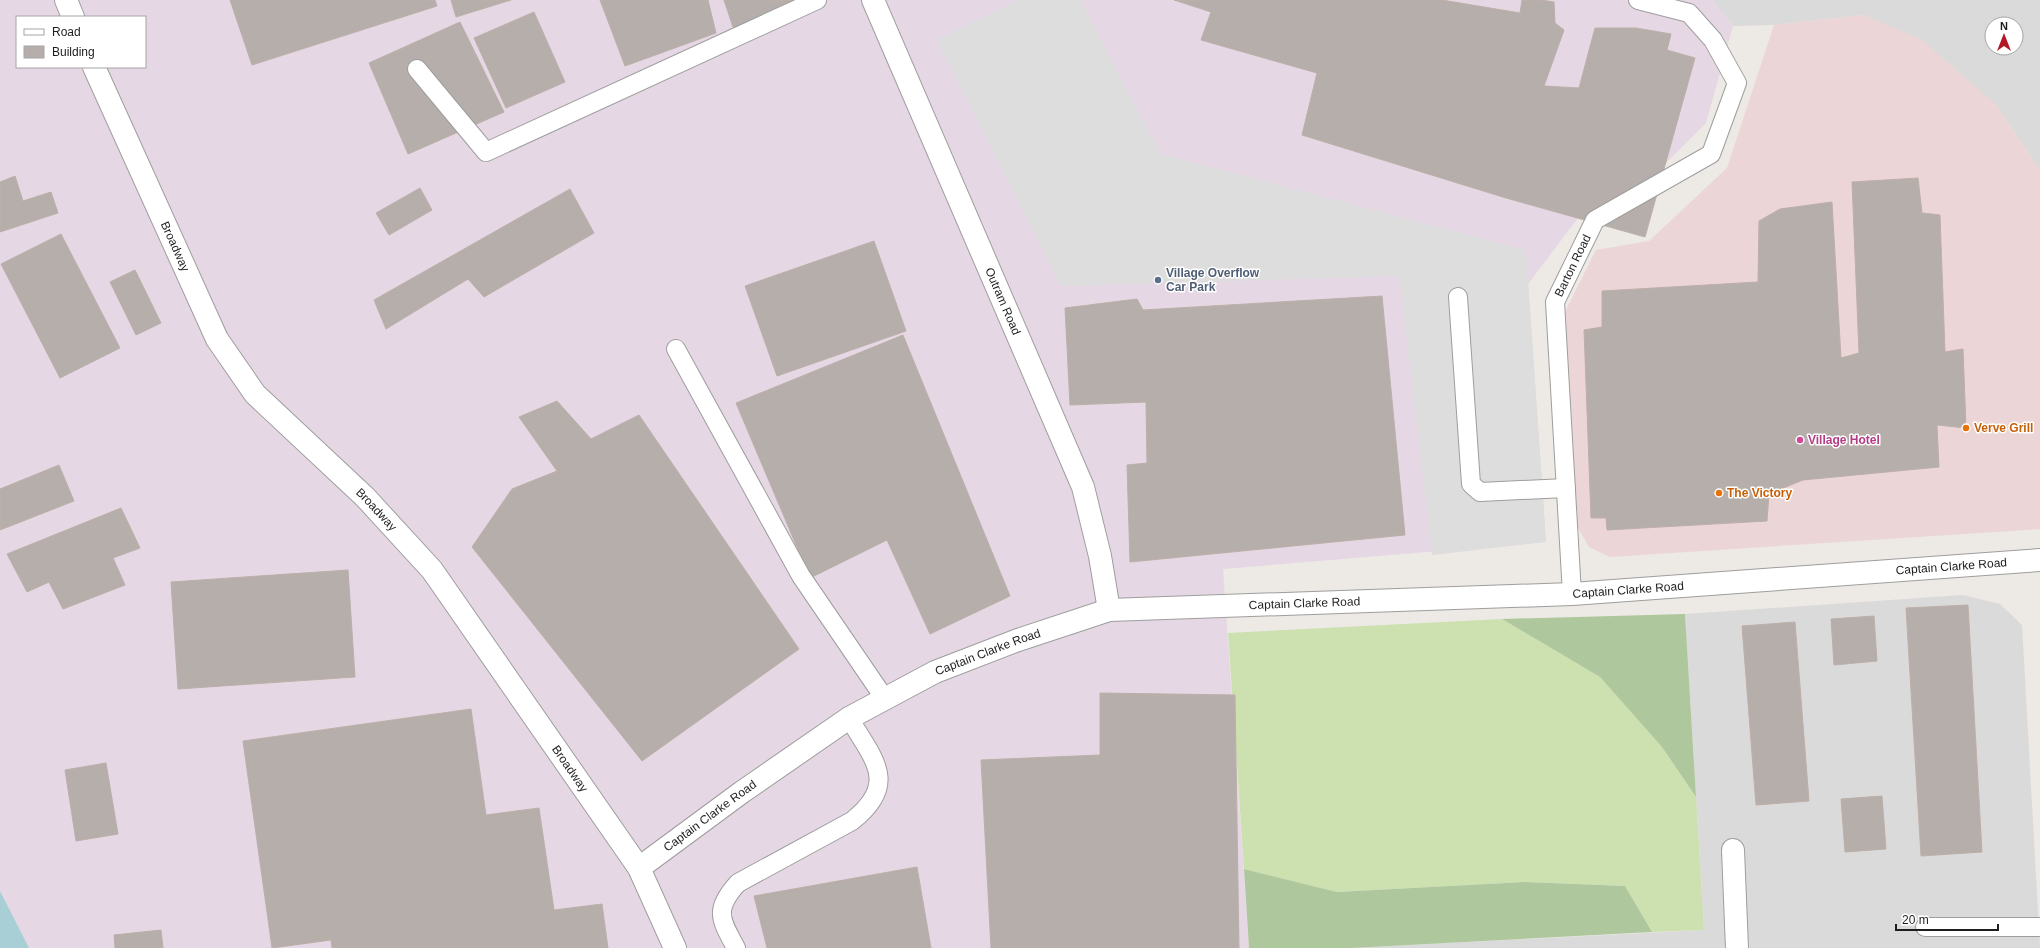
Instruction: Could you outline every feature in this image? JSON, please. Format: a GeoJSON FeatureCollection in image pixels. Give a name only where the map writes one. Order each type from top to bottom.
{"type":"FeatureCollection","features":[{"type":"Feature","properties":{"kind":"street"},"geometry":{"type":"LineString","coordinates":[[66,0],[73,16]]}},
{"type":"Feature","properties":{"kind":"street","name":"Outram Road"},"geometry":{"type":"LineString","coordinates":[[873,0],[1083,487],[1100,556],[1109,610]]}},
{"type":"Feature","properties":{"kind":"street","name":"Broadway"},"geometry":{"type":"LineString","coordinates":[[94,68],[217,339],[255,394],[365,497],[432,570],[639,868],[675,948]]}},
{"type":"Feature","properties":{"kind":"street","name":"Captain Clarke Road"},"geometry":{"type":"LineString","coordinates":[[639,868],[742,792],[849,718],[885,698],[935,672],[1018,640],[1109,610],[1572,594],[2040,560]]}},
{"type":"Feature","properties":{"kind":"street"},"geometry":{"type":"LineString","coordinates":[[1733,850],[1737,948]]}},
{"type":"Feature","properties":{"kind":"lane"},"geometry":{"type":"LineString","coordinates":[[417,69],[486,152],[817,0]]}},
{"type":"Feature","properties":{"kind":"lane","name":"Barton Road"},"geometry":{"type":"LineString","coordinates":[[1572,594],[1555,302],[1595,220],[1711,154],[1737,83],[1713,40],[1689,13],[1638,0]]}},
{"type":"Feature","properties":{"kind":"lane"},"geometry":{"type":"LineString","coordinates":[[1458,297],[1471,484],[1480,492],[1566,488]]}},
{"type":"Feature","properties":{"kind":"lane"},"geometry":{"type":"LineString","coordinates":[[676,349],[801,576],[885,698]]}},
{"type":"Feature","properties":{"kind":"lane"},"geometry":{"type":"LineString","coordinates":[[736,948],[722,923],[722,911],[730,892],[738,883],[852,821],[866,810],[877,792],[879,781],[878,766],[849,718]]}},
{"type":"Feature","properties":{"kind":"lane"},"geometry":{"type":"LineString","coordinates":[[1925,927],[2040,927]]}},
{"type":"Feature","properties":{"kind":"shaded area"},"geometry":{"type":"Polygon","coordinates":[[[0,0],[1712,0],[1733,26],[1706,123],[1663,166],[1584,210],[1528,284],[1546,542],[1223,569],[1249,948],[0,948],[0,0]]]}},
{"type":"Feature","properties":{"kind":"shaded area","name":"Village Overflow Car Park"},"geometry":{"type":"Polygon","coordinates":[[[1018,0],[1080,0],[1161,154],[1526,250],[1546,542],[1432,555],[1399,276],[1061,286],[936,40],[1018,0]]]}},
{"type":"Feature","properties":{"kind":"shaded area"},"geometry":{"type":"Polygon","coordinates":[[[1712,0],[2040,0],[2040,170],[1995,104],[1864,15],[1774,25],[1733,26],[1712,0]]]}},
{"type":"Feature","properties":{"kind":"shaded area"},"geometry":{"type":"Polygon","coordinates":[[[1864,15],[1922,40],[1995,104],[2040,170],[2040,529],[1610,557],[1589,547],[1577,526],[1563,316],[1596,250],[1649,241],[1727,168],[1774,25],[1864,15]]]}},
{"type":"Feature","properties":{"kind":"shaded area"},"geometry":{"type":"Polygon","coordinates":[[[1963,595],[2000,604],[2022,625],[2040,948],[1352,948],[1704,930],[1685,614],[1963,595]]]}},
{"type":"Feature","properties":{"kind":"green space"},"geometry":{"type":"Polygon","coordinates":[[[1685,614],[1696,797],[1662,747],[1600,677],[1502,619],[1685,614]]]}},
{"type":"Feature","properties":{"kind":"green space"},"geometry":{"type":"Polygon","coordinates":[[[1502,619],[1600,677],[1662,747],[1696,797],[1704,930],[1652,932],[1625,886],[1525,882],[1337,892],[1244,869],[1228,633],[1502,619]]]}},
{"type":"Feature","properties":{"kind":"green space"},"geometry":{"type":"Polygon","coordinates":[[[1244,869],[1337,892],[1525,882],[1625,886],[1652,932],[1352,948],[1249,948],[1244,869]]]}},
{"type":"Feature","properties":{"kind":"water"},"geometry":{"type":"Polygon","coordinates":[[[0,891],[29,948],[0,948],[0,891]]]}},
{"type":"Feature","properties":{"kind":"building"},"geometry":{"type":"Polygon","coordinates":[[[230,0],[435,0],[437,6],[252,65],[230,0]]]}},
{"type":"Feature","properties":{"kind":"building"},"geometry":{"type":"Polygon","coordinates":[[[451,0],[511,0],[456,17],[451,0]]]}},
{"type":"Feature","properties":{"kind":"building"},"geometry":{"type":"Polygon","coordinates":[[[600,0],[708,0],[716,33],[625,66],[600,0]]]}},
{"type":"Feature","properties":{"kind":"building"},"geometry":{"type":"Polygon","coordinates":[[[724,0],[792,0],[795,7],[733,27],[724,0]]]}},
{"type":"Feature","properties":{"kind":"building"},"geometry":{"type":"Polygon","coordinates":[[[1174,0],[1442,0],[1520,13],[1522,0],[1554,2],[1555,23],[1564,30],[1544,86],[1579,88],[1595,28],[1636,28],[1671,34],[1667,50],[1695,58],[1645,237],[1506,198],[1302,135],[1317,73],[1201,40],[1211,12],[1174,0]]]}},
{"type":"Feature","properties":{"kind":"building"},"geometry":{"type":"Polygon","coordinates":[[[534,12],[565,82],[506,108],[474,38],[534,12]]]}},
{"type":"Feature","properties":{"kind":"building"},"geometry":{"type":"Polygon","coordinates":[[[460,22],[504,112],[408,154],[369,63],[460,22]]]}},
{"type":"Feature","properties":{"kind":"building"},"geometry":{"type":"Polygon","coordinates":[[[15,176],[23,201],[51,192],[58,213],[0,232],[0,182],[15,176]]]}},
{"type":"Feature","properties":{"kind":"building"},"geometry":{"type":"Polygon","coordinates":[[[1918,178],[1922,213],[1940,215],[1945,352],[1963,349],[1966,428],[1937,425],[1939,467],[1803,480],[1769,494],[1767,521],[1607,530],[1606,518],[1591,518],[1584,330],[1602,327],[1602,291],[1758,282],[1759,221],[1780,209],[1832,202],[1841,358],[1859,353],[1852,182],[1918,178]]]}},
{"type":"Feature","properties":{"kind":"building"},"geometry":{"type":"Polygon","coordinates":[[[420,188],[432,210],[389,235],[376,213],[420,188]]]}},
{"type":"Feature","properties":{"kind":"building"},"geometry":{"type":"Polygon","coordinates":[[[570,189],[594,233],[484,297],[468,279],[386,329],[374,300],[570,189]]]}},
{"type":"Feature","properties":{"kind":"building"},"geometry":{"type":"Polygon","coordinates":[[[61,234],[120,348],[60,378],[1,264],[61,234]]]}},
{"type":"Feature","properties":{"kind":"building"},"geometry":{"type":"Polygon","coordinates":[[[874,241],[906,331],[777,376],[745,286],[874,241]]]}},
{"type":"Feature","properties":{"kind":"building"},"geometry":{"type":"Polygon","coordinates":[[[135,270],[161,323],[136,335],[110,282],[135,270]]]}},
{"type":"Feature","properties":{"kind":"building"},"geometry":{"type":"Polygon","coordinates":[[[1382,296],[1405,535],[1130,562],[1127,465],[1147,463],[1146,402],[1070,405],[1065,308],[1137,299],[1143,310],[1382,296]]]}},
{"type":"Feature","properties":{"kind":"building"},"geometry":{"type":"Polygon","coordinates":[[[903,335],[1010,596],[930,634],[887,540],[810,578],[736,403],[903,335]]]}},
{"type":"Feature","properties":{"kind":"building"},"geometry":{"type":"Polygon","coordinates":[[[557,401],[591,439],[639,415],[799,649],[642,761],[472,547],[512,489],[557,471],[519,417],[557,401]]]}},
{"type":"Feature","properties":{"kind":"building"},"geometry":{"type":"Polygon","coordinates":[[[59,465],[74,501],[0,530],[0,489],[59,465]]]}},
{"type":"Feature","properties":{"kind":"building"},"geometry":{"type":"Polygon","coordinates":[[[121,508],[140,548],[113,558],[125,585],[63,609],[49,582],[27,592],[7,554],[121,508]]]}},
{"type":"Feature","properties":{"kind":"building"},"geometry":{"type":"Polygon","coordinates":[[[348,570],[355,677],[178,689],[171,582],[348,570]]]}},
{"type":"Feature","properties":{"kind":"building"},"geometry":{"type":"Polygon","coordinates":[[[1968,605],[1982,852],[1921,856],[1906,608],[1968,605]]]}},
{"type":"Feature","properties":{"kind":"building"},"geometry":{"type":"Polygon","coordinates":[[[1874,616],[1877,661],[1834,665],[1831,619],[1874,616]]]}},
{"type":"Feature","properties":{"kind":"building"},"geometry":{"type":"Polygon","coordinates":[[[1795,622],[1809,801],[1756,805],[1742,626],[1795,622]]]}},
{"type":"Feature","properties":{"kind":"building"},"geometry":{"type":"Polygon","coordinates":[[[1100,693],[1235,695],[1239,948],[991,948],[981,760],[1100,755],[1100,693]]]}},
{"type":"Feature","properties":{"kind":"building"},"geometry":{"type":"Polygon","coordinates":[[[471,709],[486,815],[539,808],[554,910],[602,904],[608,948],[332,948],[331,940],[272,948],[243,741],[471,709]]]}},
{"type":"Feature","properties":{"kind":"building"},"geometry":{"type":"Polygon","coordinates":[[[106,763],[118,834],[76,841],[65,770],[106,763]]]}},
{"type":"Feature","properties":{"kind":"building"},"geometry":{"type":"Polygon","coordinates":[[[1882,796],[1886,849],[1845,852],[1841,799],[1882,796]]]}},
{"type":"Feature","properties":{"kind":"building"},"geometry":{"type":"Polygon","coordinates":[[[917,867],[931,948],[767,948],[754,896],[917,867]]]}},
{"type":"Feature","properties":{"kind":"building"},"geometry":{"type":"Polygon","coordinates":[[[161,930],[163,948],[115,948],[114,935],[161,930]]]}},
{"type":"Feature","properties":{"kind":"place","name":"Village Overflow Car Park"},"geometry":{"type":"Point","coordinates":[1158,280]}},
{"type":"Feature","properties":{"kind":"place","name":"Verve Grill"},"geometry":{"type":"Point","coordinates":[1966,428]}},
{"type":"Feature","properties":{"kind":"place","name":"Village Hotel"},"geometry":{"type":"Point","coordinates":[1800,440]}},
{"type":"Feature","properties":{"kind":"place","name":"The Victory"},"geometry":{"type":"Point","coordinates":[1719,493]}}]}
